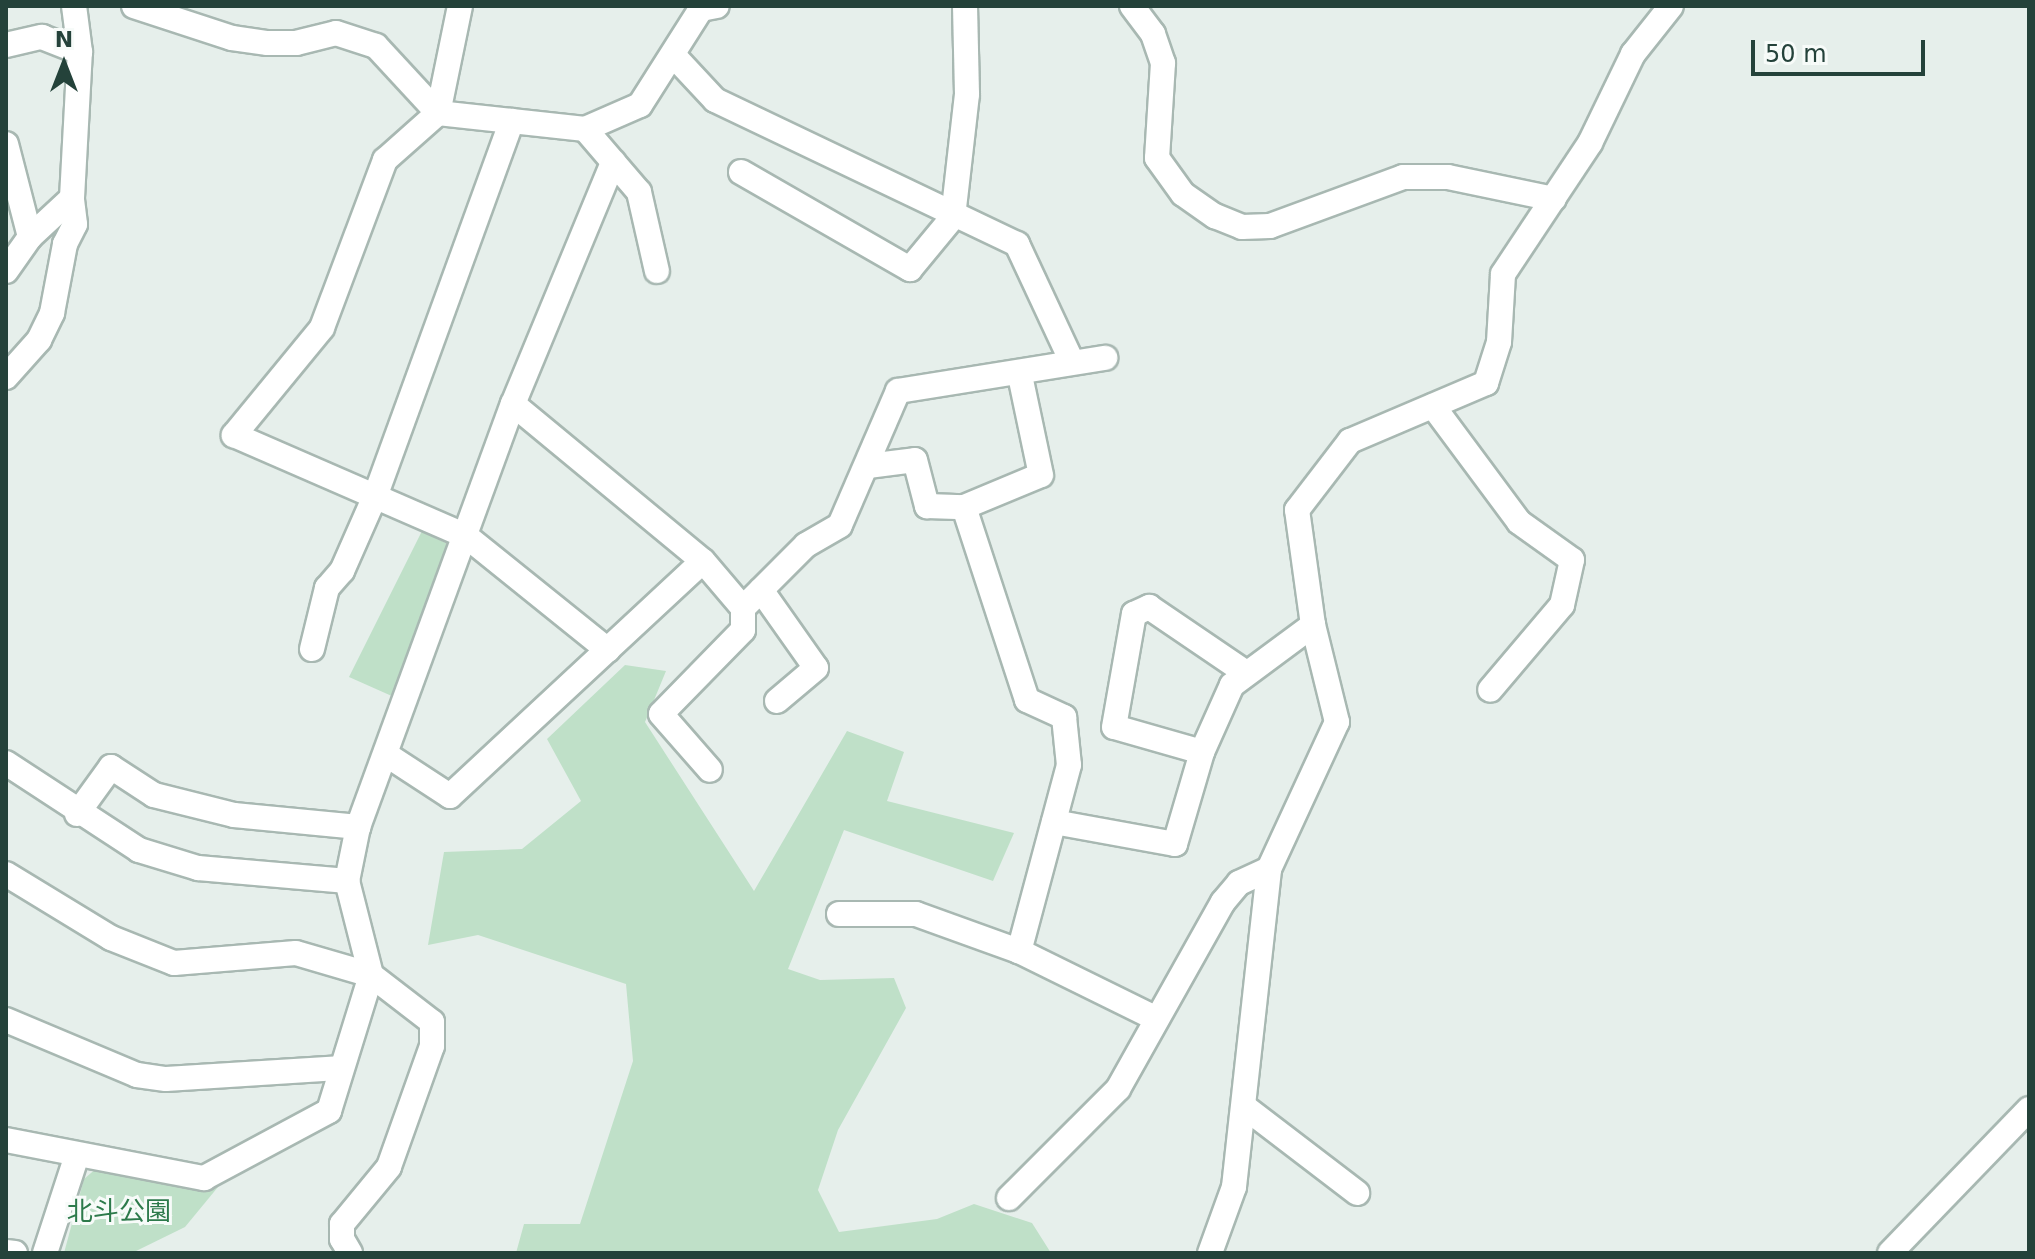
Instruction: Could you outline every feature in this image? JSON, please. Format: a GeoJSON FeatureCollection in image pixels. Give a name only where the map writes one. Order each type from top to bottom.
{"type":"FeatureCollection","features":[{"type":"Feature","properties":{"kind":"street"},"geometry":{"type":"LineString","coordinates":[[6,377],[39,340],[52,313],[65,244],[75,224],[72,198],[80,52],[74,6]]}},
{"type":"Feature","properties":{"kind":"street"},"geometry":{"type":"LineString","coordinates":[[134,6],[232,38],[296,43],[336,33],[376,46],[438,113],[585,129],[640,105],[674,56],[701,9],[717,6]]}},
{"type":"Feature","properties":{"kind":"street"},"geometry":{"type":"LineString","coordinates":[[460,6],[438,113],[385,160],[322,328],[234,435],[376,494],[466,536],[608,650]]}},
{"type":"Feature","properties":{"kind":"street"},"geometry":{"type":"LineString","coordinates":[[741,172],[910,269],[953,217],[967,94],[965,6]]}},
{"type":"Feature","properties":{"kind":"street"},"geometry":{"type":"LineString","coordinates":[[1132,6],[1153,34],[1163,63],[1157,158],[1183,194],[1215,216],[1242,227],[1270,226],[1403,177],[1448,177],[1554,199]]}},
{"type":"Feature","properties":{"kind":"street"},"geometry":{"type":"LineString","coordinates":[[1210,1253],[1234,1187],[1246,1108],[1269,869],[1337,722],[1313,625],[1297,510],[1350,441],[1486,383],[1499,342],[1503,274],[1590,143],[1633,54],[1671,6]]}},
{"type":"Feature","properties":{"kind":"street"},"geometry":{"type":"LineString","coordinates":[[6,45],[42,37],[80,52]]}},
{"type":"Feature","properties":{"kind":"street"},"geometry":{"type":"LineString","coordinates":[[674,56],[715,100],[953,217],[1017,244],[1072,362]]}},
{"type":"Feature","properties":{"kind":"street"},"geometry":{"type":"LineString","coordinates":[[312,649],[327,588],[342,571],[376,494],[512,121]]}},
{"type":"Feature","properties":{"kind":"street"},"geometry":{"type":"LineString","coordinates":[[585,129],[639,192],[657,271]]}},
{"type":"Feature","properties":{"kind":"street"},"geometry":{"type":"LineString","coordinates":[[6,144],[30,237]]}},
{"type":"Feature","properties":{"kind":"street"},"geometry":{"type":"LineString","coordinates":[[6,1140],[204,1178],[329,1111],[339,1068],[371,975],[347,881],[358,827],[387,755],[513,404],[613,162]]}},
{"type":"Feature","properties":{"kind":"street"},"geometry":{"type":"LineString","coordinates":[[6,271],[30,237],[72,198]]}},
{"type":"Feature","properties":{"kind":"street"},"geometry":{"type":"LineString","coordinates":[[743,608],[806,545],[840,525],[898,391],[1020,375],[1072,362],[1105,358]]}},
{"type":"Feature","properties":{"kind":"street"},"geometry":{"type":"LineString","coordinates":[[868,466],[915,460],[927,506],[964,507],[1041,475],[1020,375]]}},
{"type":"Feature","properties":{"kind":"street"},"geometry":{"type":"LineString","coordinates":[[513,404],[703,561],[743,608],[743,630],[661,714],[710,770]]}},
{"type":"Feature","properties":{"kind":"street"},"geometry":{"type":"LineString","coordinates":[[1433,406],[1519,522],[1572,560],[1562,605],[1490,690]]}},
{"type":"Feature","properties":{"kind":"street"},"geometry":{"type":"LineString","coordinates":[[964,507],[1027,700],[1064,717],[1069,765],[1019,951]]}},
{"type":"Feature","properties":{"kind":"street"},"geometry":{"type":"LineString","coordinates":[[387,755],[450,796],[703,561]]}},
{"type":"Feature","properties":{"kind":"street"},"geometry":{"type":"LineString","coordinates":[[761,590],[816,668],[777,701]]}},
{"type":"Feature","properties":{"kind":"street"},"geometry":{"type":"LineString","coordinates":[[1202,752],[1114,727],[1134,614],[1149,607],[1246,673]]}},
{"type":"Feature","properties":{"kind":"street"},"geometry":{"type":"LineString","coordinates":[[1054,822],[1175,844],[1202,752],[1232,685],[1313,625]]}},
{"type":"Feature","properties":{"kind":"street"},"geometry":{"type":"LineString","coordinates":[[6,763],[77,814],[139,850],[198,868],[347,881]]}},
{"type":"Feature","properties":{"kind":"street"},"geometry":{"type":"LineString","coordinates":[[77,814],[111,767],[154,795],[234,815],[358,827]]}},
{"type":"Feature","properties":{"kind":"street"},"geometry":{"type":"LineString","coordinates":[[1009,1198],[1118,1089],[1155,1018],[1223,902],[1239,883],[1269,869]]}},
{"type":"Feature","properties":{"kind":"street"},"geometry":{"type":"LineString","coordinates":[[6,874],[111,938],[174,963],[296,953],[371,975],[432,1022],[432,1046],[389,1167],[342,1224],[342,1248]]}},
{"type":"Feature","properties":{"kind":"street"},"geometry":{"type":"LineString","coordinates":[[839,914],[916,914],[1019,951],[1155,1018]]}},
{"type":"Feature","properties":{"kind":"street"},"geometry":{"type":"LineString","coordinates":[[6,1020],[137,1075],[166,1079],[339,1068]]}},
{"type":"Feature","properties":{"kind":"street"},"geometry":{"type":"LineString","coordinates":[[1246,1108],[1357,1193]]}},
{"type":"Feature","properties":{"kind":"street"},"geometry":{"type":"LineString","coordinates":[[1890,1253],[2029,1109]]}},
{"type":"Feature","properties":{"kind":"street"},"geometry":{"type":"LineString","coordinates":[[45,1253],[77,1155]]}},
{"type":"Feature","properties":{"kind":"street"},"geometry":{"type":"LineString","coordinates":[[6,1252],[15,1253]]}},
{"type":"Feature","properties":{"kind":"green space"},"geometry":{"type":"Polygon","coordinates":[[[422,531],[454,547],[394,697],[349,677],[422,531]]]}},
{"type":"Feature","properties":{"kind":"green space"},"geometry":{"type":"Polygon","coordinates":[[[625,665],[666,671],[645,722],[754,891],[847,731],[904,752],[887,801],[1014,833],[993,881],[844,830],[788,969],[820,980],[894,978],[906,1008],[838,1130],[818,1190],[839,1232],[937,1219],[974,1204],[1032,1223],[1051,1253],[516,1253],[524,1224],[580,1224],[633,1061],[626,984],[478,935],[428,945],[444,852],[522,849],[581,801],[547,739],[625,665]]]}},
{"type":"Feature","properties":{"kind":"green space","name":"北斗公園"},"geometry":{"type":"Polygon","coordinates":[[[98,1167],[218,1187],[185,1227],[132,1253],[64,1253],[84,1179],[98,1167]]]}}]}
